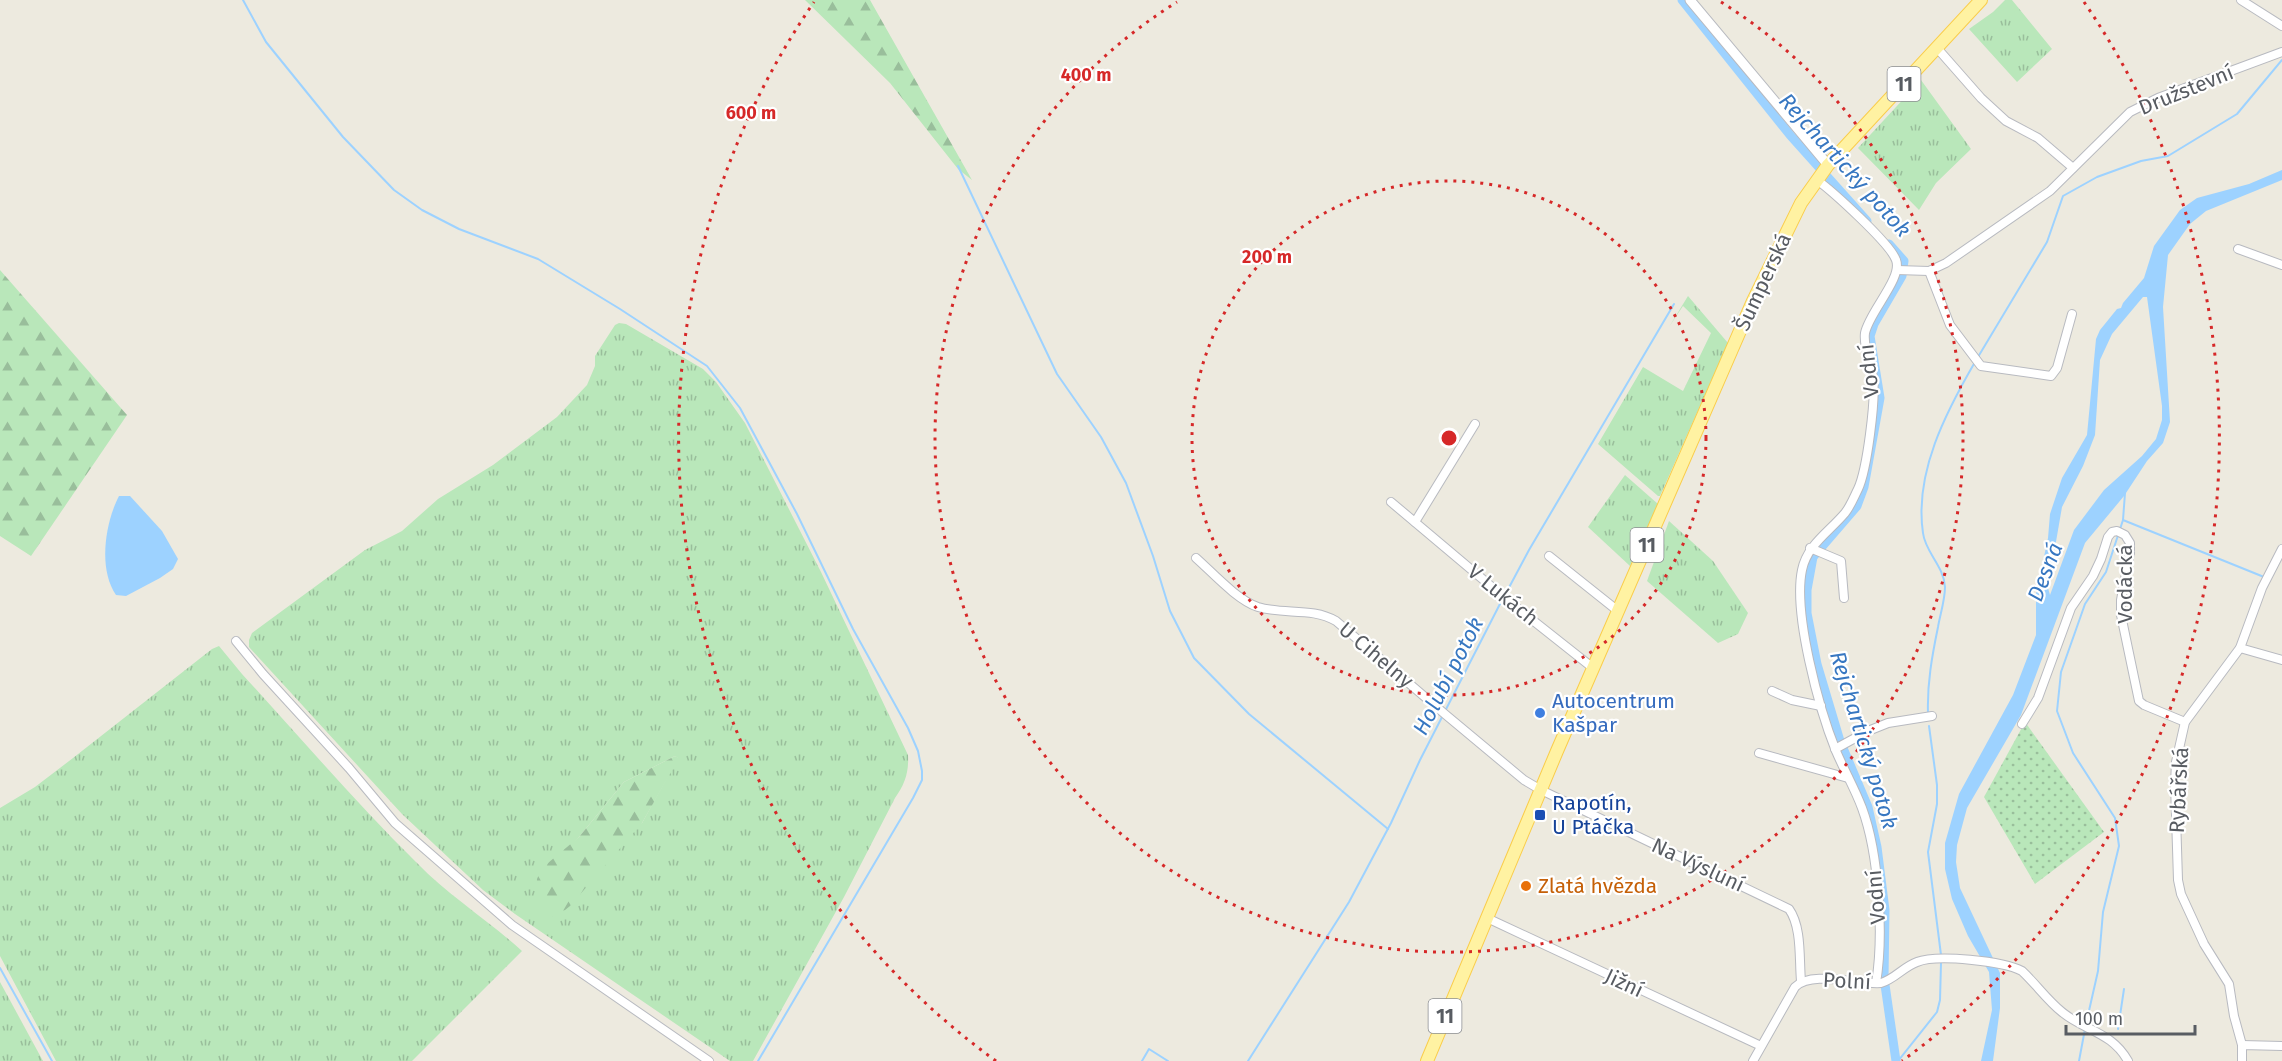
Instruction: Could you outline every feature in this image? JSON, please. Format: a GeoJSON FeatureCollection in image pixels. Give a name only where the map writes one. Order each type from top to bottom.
{"type":"FeatureCollection","features":[{"type":"Feature","properties":{"kind":"main road","name":"Šumperská"},"geometry":{"type":"LineString","coordinates":[[1487,918],[1753,301],[1801,203],[1822,173],[1981,0]]}},
{"type":"Feature","properties":{"kind":"main road","name":"11"},"geometry":{"type":"LineString","coordinates":[[1427,1061],[1487,918]]}},
{"type":"Feature","properties":{"kind":"street"},"geometry":{"type":"LineString","coordinates":[[1690,0],[1822,173],[1895,256],[1898,270],[1929,271],[1950,325],[1976,362],[1985,368],[2051,376],[2057,368],[2072,314]]}},
{"type":"Feature","properties":{"kind":"street"},"geometry":{"type":"LineString","coordinates":[[2241,0],[2282,26]]}},
{"type":"Feature","properties":{"kind":"street"},"geometry":{"type":"LineString","coordinates":[[1937,48],[1981,98],[2006,121],[2037,138],[2073,168]]}},
{"type":"Feature","properties":{"kind":"street","name":"Družstevní"},"geometry":{"type":"LineString","coordinates":[[1929,271],[1946,263],[2050,191],[2130,112],[2158,98],[2282,52]]}},
{"type":"Feature","properties":{"kind":"street"},"geometry":{"type":"LineString","coordinates":[[2238,249],[2282,265]]}},
{"type":"Feature","properties":{"kind":"street","name":"Vodní"},"geometry":{"type":"LineString","coordinates":[[1879,983],[1879,905],[1875,868],[1863,810],[1848,778],[1821,706],[1800,607],[1802,569],[1846,511],[1859,487],[1869,435],[1874,391],[1865,335],[1874,312],[1898,270]]}},
{"type":"Feature","properties":{"kind":"street"},"geometry":{"type":"LineString","coordinates":[[1415,522],[1475,424]]}},
{"type":"Feature","properties":{"kind":"street","name":"V Lukách"},"geometry":{"type":"LineString","coordinates":[[1391,502],[1593,668]]}},
{"type":"Feature","properties":{"kind":"street","name":"Vodácká"},"geometry":{"type":"LineString","coordinates":[[2022,724],[2038,698],[2071,608],[2098,567],[2108,537],[2112,532],[2120,532],[2127,538],[2130,554],[2121,600],[2121,615],[2137,695],[2144,705],[2185,722]]}},
{"type":"Feature","properties":{"kind":"street","name":"Rybářská"},"geometry":{"type":"LineString","coordinates":[[2242,1061],[2242,1045],[2229,984],[2204,944],[2181,894],[2178,880],[2176,762],[2185,722],[2240,648],[2262,588],[2282,549]]}},
{"type":"Feature","properties":{"kind":"street"},"geometry":{"type":"LineString","coordinates":[[1815,550],[1841,561],[1844,598]]}},
{"type":"Feature","properties":{"kind":"street"},"geometry":{"type":"LineString","coordinates":[[1549,556],[1618,611]]}},
{"type":"Feature","properties":{"kind":"street","name":"U Cihelny"},"geometry":{"type":"LineString","coordinates":[[1196,558],[1243,599],[1252,604],[1264,608],[1322,614],[1336,621],[1524,780],[1541,790]]}},
{"type":"Feature","properties":{"kind":"street"},"geometry":{"type":"LineString","coordinates":[[236,641],[262,674],[349,768],[395,823],[513,925],[709,1061]]}},
{"type":"Feature","properties":{"kind":"street"},"geometry":{"type":"LineString","coordinates":[[2240,648],[2282,660]]}},
{"type":"Feature","properties":{"kind":"street"},"geometry":{"type":"LineString","coordinates":[[1772,691],[1792,700],[1821,706]]}},
{"type":"Feature","properties":{"kind":"street"},"geometry":{"type":"LineString","coordinates":[[1836,748],[1888,723],[1932,716]]}},
{"type":"Feature","properties":{"kind":"street"},"geometry":{"type":"LineString","coordinates":[[1759,753],[1848,778]]}},
{"type":"Feature","properties":{"kind":"street","name":"Na Výsluní"},"geometry":{"type":"LineString","coordinates":[[1541,790],[1789,909],[1794,916],[1796,927],[1801,981]]}},
{"type":"Feature","properties":{"kind":"street","name":"Jižní"},"geometry":{"type":"LineString","coordinates":[[1487,918],[1761,1046]]}},
{"type":"Feature","properties":{"kind":"street","name":"Polní"},"geometry":{"type":"LineString","coordinates":[[1753,1061],[1795,987],[1801,981],[1813,978],[1879,983],[1890,980],[1917,962],[1941,959],[2005,964],[2022,971],[2060,1010],[2084,1026],[2108,1037],[2122,1050],[2128,1061]]}},
{"type":"Feature","properties":{"kind":"street"},"geometry":{"type":"LineString","coordinates":[[2242,1045],[2282,1046]]}},
{"type":"Feature","properties":{"kind":"green space"},"geometry":{"type":"Polygon","coordinates":[[[805,0],[870,0],[972,180],[958,169],[890,83],[805,0]]]}},
{"type":"Feature","properties":{"kind":"green space"},"geometry":{"type":"Polygon","coordinates":[[[2005,0],[2012,0],[2052,49],[2017,82],[1969,29],[1993,12],[2005,0]]]}},
{"type":"Feature","properties":{"kind":"green space"},"geometry":{"type":"Polygon","coordinates":[[[1921,80],[1971,149],[1936,183],[1919,210],[1858,148],[1921,80]]]}},
{"type":"Feature","properties":{"kind":"green space"},"geometry":{"type":"Polygon","coordinates":[[[0,270],[127,415],[31,556],[0,536],[0,270]]]}},
{"type":"Feature","properties":{"kind":"green space"},"geometry":{"type":"Polygon","coordinates":[[[1688,296],[1728,343],[1660,496],[1658,496],[1598,444],[1643,367],[1683,391],[1711,333],[1683,306],[1669,327],[1688,296]]]}},
{"type":"Feature","properties":{"kind":"green space"},"geometry":{"type":"Polygon","coordinates":[[[626,324],[703,369],[716,382],[745,423],[821,572],[908,755],[906,778],[901,788],[844,897],[753,1061],[730,1061],[483,890],[402,814],[249,647],[252,633],[365,550],[402,531],[438,499],[493,465],[557,417],[587,385],[595,366],[595,356],[615,325],[626,324]],[[675,756],[624,782],[567,849],[642,823],[678,758],[675,756]]]}},
{"type":"Feature","properties":{"kind":"green space"},"geometry":{"type":"Polygon","coordinates":[[[1625,475],[1658,504],[1630,566],[1588,527],[1625,475]]]}},
{"type":"Feature","properties":{"kind":"green space"},"geometry":{"type":"Polygon","coordinates":[[[1669,521],[1713,561],[1748,613],[1738,634],[1718,643],[1647,581],[1669,521]]]}},
{"type":"Feature","properties":{"kind":"green space"},"geometry":{"type":"Polygon","coordinates":[[[219,646],[394,840],[429,875],[522,951],[412,1061],[56,1061],[0,956],[0,808],[35,787],[212,649],[219,646]]]}},
{"type":"Feature","properties":{"kind":"green space"},"geometry":{"type":"Polygon","coordinates":[[[2025,722],[2104,832],[2035,884],[1984,797],[2025,722]]]}},
{"type":"Feature","properties":{"kind":"green space"},"geometry":{"type":"Polygon","coordinates":[[[675,756],[679,758],[642,823],[570,906],[555,918],[542,911],[536,900],[537,879],[542,868],[579,837],[624,782],[675,756]]]}},
{"type":"Feature","properties":{"kind":"green space"},"geometry":{"type":"Polygon","coordinates":[[[0,982],[43,1061],[0,1061],[0,982]]]}},
{"type":"Feature","properties":{"kind":"water","name":"Desná"},"geometry":{"type":"Polygon","coordinates":[[[2282,170],[2282,180],[2206,211],[2190,224],[2168,255],[2163,307],[2170,422],[2163,443],[2147,461],[2124,496],[2085,543],[2021,715],[1967,808],[1957,845],[1956,862],[1960,888],[2000,973],[2000,1008],[1993,1061],[1981,1061],[1992,1010],[1989,972],[1968,936],[1952,899],[1945,869],[1945,843],[1959,794],[2013,695],[2036,635],[2036,594],[2048,538],[2050,514],[2062,478],[2087,435],[2096,339],[2100,330],[2117,309],[2121,308],[2144,278],[2154,246],[2180,210],[2197,198],[2249,184],[2282,170]],[[2143,297],[2112,334],[2100,360],[2095,435],[2083,466],[2062,507],[2048,588],[2050,595],[2074,530],[2104,490],[2142,456],[2156,439],[2162,420],[2162,406],[2147,297],[2143,297]]]}},
{"type":"Feature","properties":{"kind":"water"},"geometry":{"type":"Polygon","coordinates":[[[119,496],[130,496],[162,531],[178,559],[173,569],[126,596],[116,595],[110,584],[105,559],[107,532],[119,496]]]}},
{"type":"Feature","properties":{"kind":"waterway"},"geometry":{"type":"LineString","coordinates":[[243,0],[266,42],[343,137],[394,190],[422,210],[459,229],[538,259],[707,366],[740,408],[797,514],[853,629],[908,728],[918,751],[922,780],[758,1061]]}},
{"type":"Feature","properties":{"kind":"waterway","name":"Rejchartický potok"},"geometry":{"type":"LineString","coordinates":[[1682,0],[1790,135],[1867,221]]}},
{"type":"Feature","properties":{"kind":"waterway"},"geometry":{"type":"LineString","coordinates":[[1978,357],[2047,242],[2063,196],[2097,177],[2141,161],[2168,156],[2237,114],[2282,60]]}},
{"type":"Feature","properties":{"kind":"waterway"},"geometry":{"type":"LineString","coordinates":[[958,166],[1057,374],[1101,437],[1126,483],[1153,556],[1170,611],[1194,658],[1249,714],[1388,829]]}},
{"type":"Feature","properties":{"kind":"waterway","name":"Rejchartický potok"},"geometry":{"type":"LineString","coordinates":[[1889,244],[1904,261],[1902,276],[1874,324],[1870,336],[1880,398],[1864,487],[1857,506],[1813,557],[1807,590],[1807,613],[1817,664],[1840,741],[1868,807],[1877,847],[1885,910],[1884,978],[1896,1061]]}},
{"type":"Feature","properties":{"kind":"waterway","name":"Holubí potok"},"geometry":{"type":"LineString","coordinates":[[1505,595],[1529,550],[1674,304]]}},
{"type":"Feature","properties":{"kind":"waterway"},"geometry":{"type":"LineString","coordinates":[[1928,713],[1930,670],[1945,587],[1941,572],[1924,540],[1921,510],[1923,488],[1943,422],[1975,362]]}},
{"type":"Feature","properties":{"kind":"waterway"},"geometry":{"type":"LineString","coordinates":[[2086,1024],[2098,971],[2103,912],[2119,846],[2115,818],[2073,753],[2057,711],[2061,672],[2085,604],[2106,572],[2123,520],[2125,493]]}},
{"type":"Feature","properties":{"kind":"waterway"},"geometry":{"type":"LineString","coordinates":[[2123,520],[2264,577]]}},
{"type":"Feature","properties":{"kind":"waterway","name":"Holubí potok"},"geometry":{"type":"LineString","coordinates":[[1248,1061],[1349,902],[1502,600]]}},
{"type":"Feature","properties":{"kind":"waterway"},"geometry":{"type":"LineString","coordinates":[[1929,726],[1937,785],[1937,804],[1928,852],[1941,955]]}},
{"type":"Feature","properties":{"kind":"waterway"},"geometry":{"type":"LineString","coordinates":[[1898,1061],[1937,1012],[1940,1000],[1941,963]]}},
{"type":"Feature","properties":{"kind":"waterway"},"geometry":{"type":"LineString","coordinates":[[0,968],[52,1061]]}},
{"type":"Feature","properties":{"kind":"waterway"},"geometry":{"type":"LineString","coordinates":[[2118,1029],[2124,989]]}},
{"type":"Feature","properties":{"kind":"waterway"},"geometry":{"type":"LineString","coordinates":[[2079,1061],[2085,1029]]}},
{"type":"Feature","properties":{"kind":"waterway","name":"Holubí potok"},"geometry":{"type":"LineString","coordinates":[[1142,1061],[1149,1049],[1168,1061]]}},
{"type":"Feature","properties":{"kind":"place","name":"Autocentrum Kašpar"},"geometry":{"type":"Point","coordinates":[1540,713]}},
{"type":"Feature","properties":{"kind":"place","name":"Rapotín, U Ptáčka"},"geometry":{"type":"Point","coordinates":[1540,815]}},
{"type":"Feature","properties":{"kind":"place","name":"Zlatá hvězda"},"geometry":{"type":"Point","coordinates":[1526,886]}}]}
